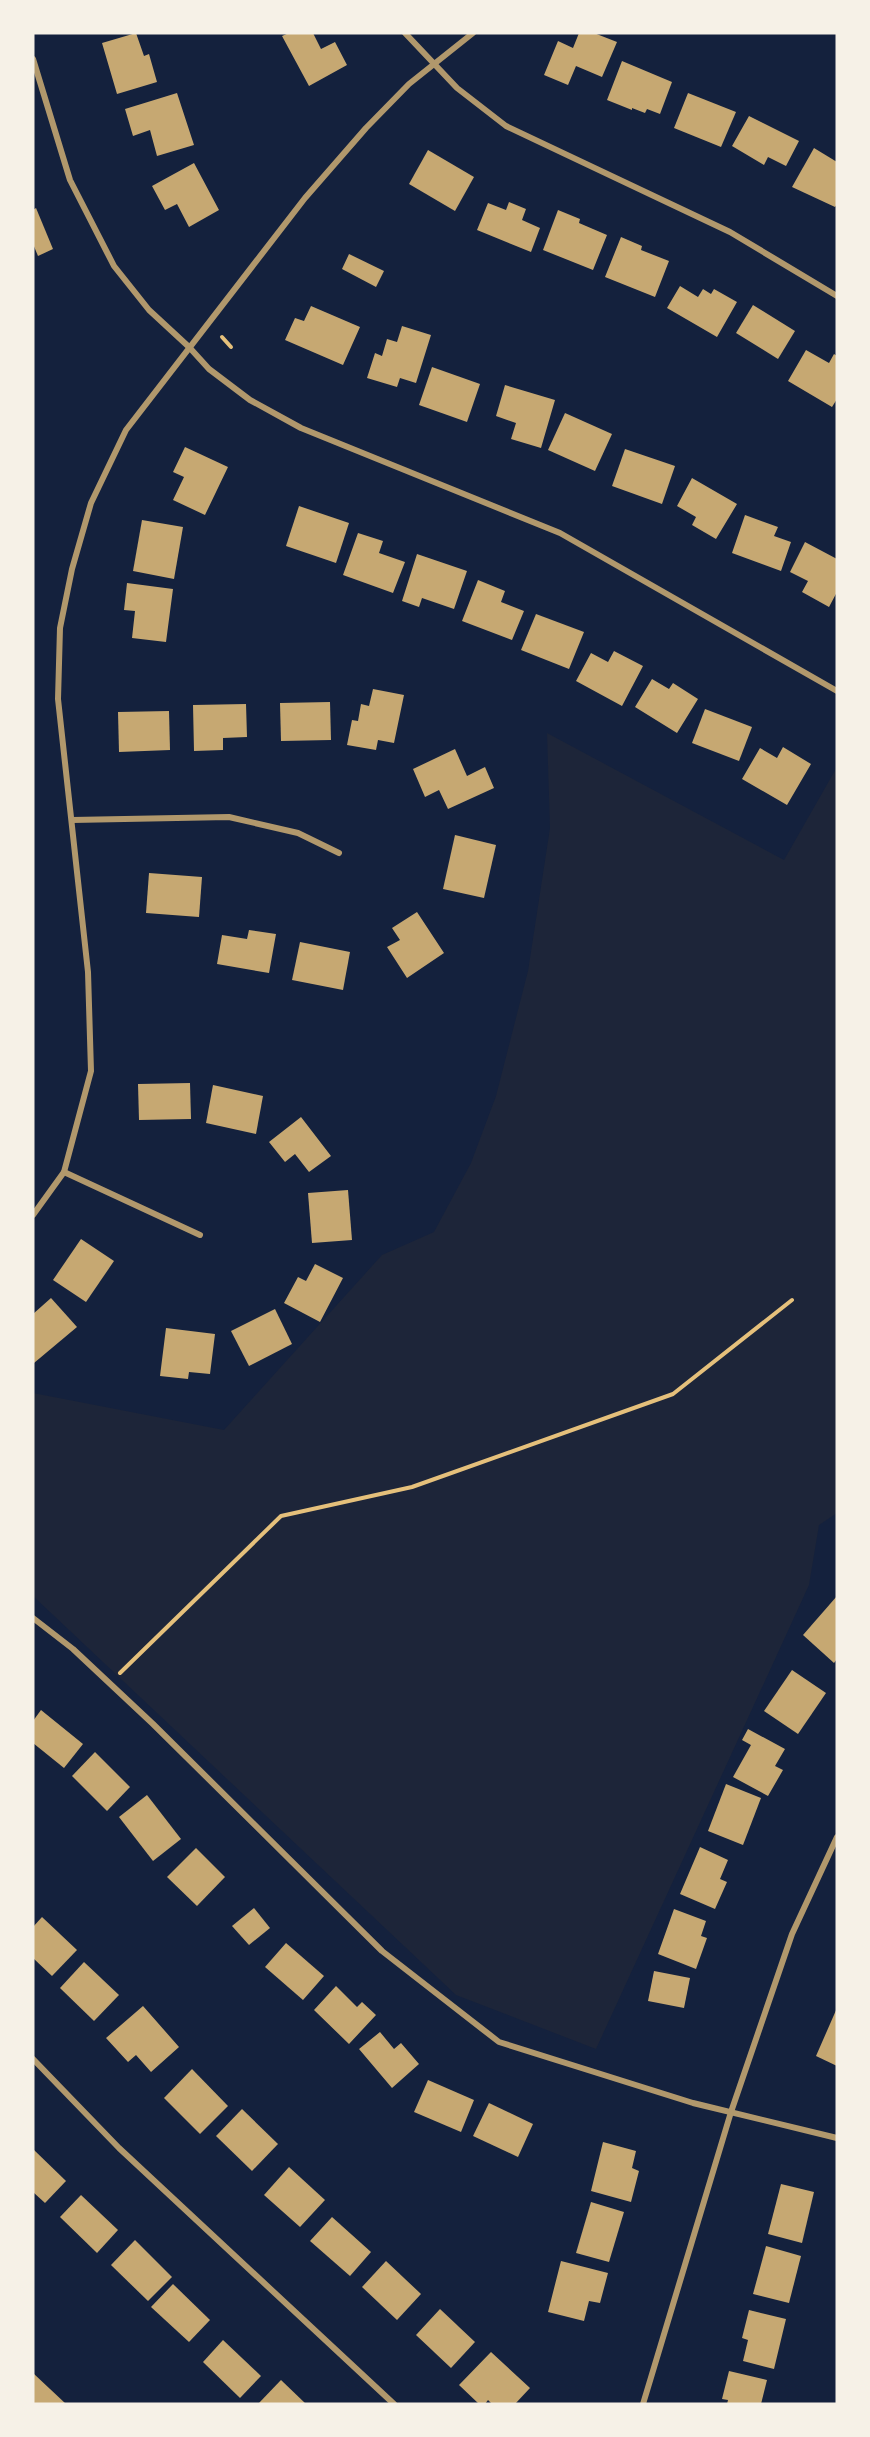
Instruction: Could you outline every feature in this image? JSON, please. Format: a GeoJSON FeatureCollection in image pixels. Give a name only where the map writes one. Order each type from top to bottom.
{"type":"FeatureCollection","features":[{"type":"Feature","properties":{"kind":"street"},"geometry":{"type":"LineString","coordinates":[[405,33],[457,88],[506,126],[730,232],[837,296]]}},
{"type":"Feature","properties":{"kind":"street"},"geometry":{"type":"LineString","coordinates":[[33,1215],[64,1172],[91,1071],[88,972],[58,699],[60,628],[72,569],[92,503],[126,430],[305,198],[366,128],[409,84],[473,33]]}},
{"type":"Feature","properties":{"kind":"street"},"geometry":{"type":"LineString","coordinates":[[33,58],[70,180],[114,266],[149,310],[209,369],[250,400],[301,428],[560,533],[837,691]]}},
{"type":"Feature","properties":{"kind":"street"},"geometry":{"type":"LineString","coordinates":[[72,820],[229,817],[298,833],[339,853]]}},
{"type":"Feature","properties":{"kind":"street"},"geometry":{"type":"LineString","coordinates":[[64,1172],[200,1235]]}},
{"type":"Feature","properties":{"kind":"street"},"geometry":{"type":"LineString","coordinates":[[33,1618],[73,1649],[109,1683],[382,1951],[499,2042],[693,2103],[837,2138]]}},
{"type":"Feature","properties":{"kind":"street"},"geometry":{"type":"LineString","coordinates":[[643,2404],[731,2112],[792,1934],[837,1837]]}},
{"type":"Feature","properties":{"kind":"street"},"geometry":{"type":"LineString","coordinates":[[33,2060],[119,2148],[394,2404]]}},
{"type":"Feature","properties":{"kind":"path"},"geometry":{"type":"LineString","coordinates":[[222,337],[231,347]]}},
{"type":"Feature","properties":{"kind":"path"},"geometry":{"type":"LineString","coordinates":[[109,1683],[281,1516],[412,1487],[673,1394],[792,1300]]}},
{"type":"Feature","properties":{"kind":"shaded area"},"geometry":{"type":"Polygon","coordinates":[[[547,733],[784,860],[837,767],[837,1513],[819,1525],[809,1585],[596,2049],[456,1995],[33,1596],[33,1393],[224,1430],[382,1255],[434,1232],[471,1163],[496,1096],[528,971],[550,828],[547,733]]]}},
{"type":"Feature","properties":{"kind":"building"},"geometry":{"type":"Polygon","coordinates":[[[136,33],[144,56],[149,54],[157,82],[117,94],[102,43],[136,33]]]}},
{"type":"Feature","properties":{"kind":"building"},"geometry":{"type":"Polygon","coordinates":[[[289,33],[313,33],[321,49],[335,42],[347,65],[309,86],[282,36],[289,33]]]}},
{"type":"Feature","properties":{"kind":"building"},"geometry":{"type":"Polygon","coordinates":[[[579,33],[594,33],[617,42],[602,77],[576,66],[568,85],[544,75],[558,41],[573,48],[579,33]]]}},
{"type":"Feature","properties":{"kind":"building"},"geometry":{"type":"Polygon","coordinates":[[[622,61],[672,82],[660,114],[647,109],[645,113],[632,108],[632,110],[607,100],[622,61]]]}},
{"type":"Feature","properties":{"kind":"building"},"geometry":{"type":"Polygon","coordinates":[[[177,93],[194,145],[157,156],[150,130],[133,136],[125,109],[177,93]]]}},
{"type":"Feature","properties":{"kind":"building"},"geometry":{"type":"Polygon","coordinates":[[[688,93],[736,112],[721,147],[674,128],[688,93]]]}},
{"type":"Feature","properties":{"kind":"building"},"geometry":{"type":"Polygon","coordinates":[[[749,116],[799,141],[786,166],[768,157],[764,165],[732,146],[749,116]]]}},
{"type":"Feature","properties":{"kind":"building"},"geometry":{"type":"Polygon","coordinates":[[[814,148],[837,162],[837,204],[835,207],[792,187],[814,148]]]}},
{"type":"Feature","properties":{"kind":"building"},"geometry":{"type":"Polygon","coordinates":[[[428,150],[474,177],[455,211],[409,184],[428,150]]]}},
{"type":"Feature","properties":{"kind":"building"},"geometry":{"type":"Polygon","coordinates":[[[194,163],[219,210],[189,227],[177,204],[165,210],[152,186],[194,163]]]}},
{"type":"Feature","properties":{"kind":"building"},"geometry":{"type":"Polygon","coordinates":[[[509,202],[526,209],[522,220],[540,228],[531,252],[477,230],[488,203],[506,210],[509,202]]]}},
{"type":"Feature","properties":{"kind":"building"},"geometry":{"type":"Polygon","coordinates":[[[36,208],[53,249],[38,256],[33,244],[33,210],[36,208]]]}},
{"type":"Feature","properties":{"kind":"building"},"geometry":{"type":"Polygon","coordinates":[[[558,210],[580,219],[579,223],[607,235],[593,270],[543,250],[558,210]]]}},
{"type":"Feature","properties":{"kind":"building"},"geometry":{"type":"Polygon","coordinates":[[[621,237],[642,246],[641,250],[669,261],[655,297],[605,277],[621,237]]]}},
{"type":"Feature","properties":{"kind":"building"},"geometry":{"type":"Polygon","coordinates":[[[349,254],[384,271],[376,287],[342,269],[349,254]]]}},
{"type":"Feature","properties":{"kind":"building"},"geometry":{"type":"Polygon","coordinates":[[[680,286],[698,297],[703,289],[711,294],[714,289],[737,302],[717,337],[667,308],[680,286]]]}},
{"type":"Feature","properties":{"kind":"building"},"geometry":{"type":"Polygon","coordinates":[[[753,305],[795,331],[778,359],[736,333],[753,305]]]}},
{"type":"Feature","properties":{"kind":"building"},"geometry":{"type":"Polygon","coordinates":[[[311,306],[360,327],[343,365],[285,340],[295,318],[304,321],[311,306]]]}},
{"type":"Feature","properties":{"kind":"building"},"geometry":{"type":"Polygon","coordinates":[[[402,326],[431,335],[416,383],[400,378],[397,387],[367,378],[375,353],[382,356],[387,339],[397,342],[402,326]]]}},
{"type":"Feature","properties":{"kind":"building"},"geometry":{"type":"Polygon","coordinates":[[[806,350],[829,363],[834,354],[837,356],[837,399],[832,407],[788,381],[806,350]]]}},
{"type":"Feature","properties":{"kind":"building"},"geometry":{"type":"Polygon","coordinates":[[[432,367],[480,384],[467,422],[419,405],[432,367]]]}},
{"type":"Feature","properties":{"kind":"building"},"geometry":{"type":"Polygon","coordinates":[[[505,385],[555,400],[541,448],[511,439],[516,423],[496,416],[505,385]]]}},
{"type":"Feature","properties":{"kind":"building"},"geometry":{"type":"Polygon","coordinates":[[[565,413],[612,434],[595,471],[548,450],[565,413]]]}},
{"type":"Feature","properties":{"kind":"building"},"geometry":{"type":"Polygon","coordinates":[[[185,447],[228,467],[205,515],[173,500],[184,477],[173,472],[185,447]]]}},
{"type":"Feature","properties":{"kind":"building"},"geometry":{"type":"Polygon","coordinates":[[[625,449],[675,466],[662,504],[612,486],[625,449]]]}},
{"type":"Feature","properties":{"kind":"building"},"geometry":{"type":"Polygon","coordinates":[[[692,478],[737,504],[716,539],[692,525],[696,517],[677,506],[692,478]]]}},
{"type":"Feature","properties":{"kind":"building"},"geometry":{"type":"Polygon","coordinates":[[[299,506],[349,523],[336,563],[286,546],[299,506]]]}},
{"type":"Feature","properties":{"kind":"building"},"geometry":{"type":"Polygon","coordinates":[[[745,515],[778,527],[774,536],[791,542],[781,571],[732,553],[745,515]]]}},
{"type":"Feature","properties":{"kind":"building"},"geometry":{"type":"Polygon","coordinates":[[[142,520],[183,527],[174,579],[133,571],[142,520]]]}},
{"type":"Feature","properties":{"kind":"building"},"geometry":{"type":"Polygon","coordinates":[[[358,533],[383,541],[379,553],[405,562],[393,593],[343,575],[358,533]]]}},
{"type":"Feature","properties":{"kind":"building"},"geometry":{"type":"Polygon","coordinates":[[[805,542],[837,559],[837,592],[829,607],[802,592],[808,581],[790,572],[805,542]]]}},
{"type":"Feature","properties":{"kind":"building"},"geometry":{"type":"Polygon","coordinates":[[[417,554],[467,571],[454,609],[422,598],[419,607],[402,601],[417,554]]]}},
{"type":"Feature","properties":{"kind":"building"},"geometry":{"type":"Polygon","coordinates":[[[478,580],[505,591],[501,602],[524,611],[512,640],[462,621],[478,580]]]}},
{"type":"Feature","properties":{"kind":"building"},"geometry":{"type":"Polygon","coordinates":[[[127,583],[173,589],[166,642],[132,638],[135,611],[124,610],[127,583]]]}},
{"type":"Feature","properties":{"kind":"building"},"geometry":{"type":"Polygon","coordinates":[[[536,614],[584,632],[569,669],[521,650],[536,614]]]}},
{"type":"Feature","properties":{"kind":"building"},"geometry":{"type":"Polygon","coordinates":[[[614,651],[643,666],[622,706],[576,681],[591,653],[608,662],[614,651]]]}},
{"type":"Feature","properties":{"kind":"building"},"geometry":{"type":"Polygon","coordinates":[[[652,679],[669,689],[673,683],[698,699],[677,733],[635,707],[652,679]]]}},
{"type":"Feature","properties":{"kind":"building"},"geometry":{"type":"Polygon","coordinates":[[[373,689],[404,695],[394,743],[378,740],[376,750],[347,745],[352,720],[358,721],[361,704],[369,706],[373,689]]]}},
{"type":"Feature","properties":{"kind":"building"},"geometry":{"type":"Polygon","coordinates":[[[330,702],[331,740],[281,741],[280,703],[330,702]]]}},
{"type":"Feature","properties":{"kind":"building"},"geometry":{"type":"Polygon","coordinates":[[[246,704],[247,737],[223,738],[223,750],[194,751],[193,705],[246,704]]]}},
{"type":"Feature","properties":{"kind":"building"},"geometry":{"type":"Polygon","coordinates":[[[705,709],[752,727],[739,761],[692,743],[705,709]]]}},
{"type":"Feature","properties":{"kind":"building"},"geometry":{"type":"Polygon","coordinates":[[[169,711],[170,750],[119,752],[118,712],[169,711]]]}},
{"type":"Feature","properties":{"kind":"building"},"geometry":{"type":"Polygon","coordinates":[[[783,747],[811,764],[787,805],[742,779],[760,748],[777,758],[783,747]]]}},
{"type":"Feature","properties":{"kind":"building"},"geometry":{"type":"Polygon","coordinates":[[[455,749],[467,776],[485,767],[494,788],[448,809],[439,790],[425,797],[413,769],[455,749]]]}},
{"type":"Feature","properties":{"kind":"building"},"geometry":{"type":"Polygon","coordinates":[[[455,835],[496,845],[484,898],[443,889],[455,835]]]}},
{"type":"Feature","properties":{"kind":"building"},"geometry":{"type":"Polygon","coordinates":[[[149,873],[202,877],[199,917],[146,913],[149,873]]]}},
{"type":"Feature","properties":{"kind":"building"},"geometry":{"type":"Polygon","coordinates":[[[417,912],[444,953],[407,978],[387,947],[400,940],[392,928],[417,912]]]}},
{"type":"Feature","properties":{"kind":"building"},"geometry":{"type":"Polygon","coordinates":[[[249,930],[276,934],[269,973],[217,964],[222,935],[247,939],[249,930]]]}},
{"type":"Feature","properties":{"kind":"building"},"geometry":{"type":"Polygon","coordinates":[[[300,942],[350,952],[343,990],[292,980],[300,942]]]}},
{"type":"Feature","properties":{"kind":"building"},"geometry":{"type":"Polygon","coordinates":[[[190,1083],[191,1119],[139,1120],[138,1084],[190,1083]]]}},
{"type":"Feature","properties":{"kind":"building"},"geometry":{"type":"Polygon","coordinates":[[[213,1085],[263,1096],[256,1134],[206,1123],[213,1085]]]}},
{"type":"Feature","properties":{"kind":"building"},"geometry":{"type":"Polygon","coordinates":[[[301,1117],[331,1156],[309,1172],[295,1154],[285,1162],[269,1142],[301,1117]]]}},
{"type":"Feature","properties":{"kind":"building"},"geometry":{"type":"Polygon","coordinates":[[[348,1190],[352,1240],[312,1243],[308,1193],[348,1190]]]}},
{"type":"Feature","properties":{"kind":"building"},"geometry":{"type":"Polygon","coordinates":[[[81,1239],[114,1261],[86,1302],[53,1280],[81,1239]]]}},
{"type":"Feature","properties":{"kind":"building"},"geometry":{"type":"Polygon","coordinates":[[[315,1264],[343,1278],[320,1322],[284,1303],[298,1277],[306,1281],[315,1264]]]}},
{"type":"Feature","properties":{"kind":"building"},"geometry":{"type":"Polygon","coordinates":[[[51,1298],[77,1327],[34,1363],[33,1314],[51,1298]]]}},
{"type":"Feature","properties":{"kind":"building"},"geometry":{"type":"Polygon","coordinates":[[[275,1309],[292,1344],[249,1366],[231,1331],[275,1309]]]}},
{"type":"Feature","properties":{"kind":"building"},"geometry":{"type":"Polygon","coordinates":[[[166,1328],[215,1334],[210,1374],[189,1372],[188,1379],[160,1376],[166,1328]]]}},
{"type":"Feature","properties":{"kind":"building"},"geometry":{"type":"Polygon","coordinates":[[[837,1596],[837,1659],[834,1663],[803,1635],[837,1596]]]}},
{"type":"Feature","properties":{"kind":"building"},"geometry":{"type":"Polygon","coordinates":[[[792,1670],[826,1693],[798,1734],[764,1711],[792,1670]]]}},
{"type":"Feature","properties":{"kind":"building"},"geometry":{"type":"Polygon","coordinates":[[[41,1710],[83,1744],[64,1768],[33,1743],[33,1721],[41,1710]]]}},
{"type":"Feature","properties":{"kind":"building"},"geometry":{"type":"Polygon","coordinates":[[[748,1729],[785,1749],[775,1766],[783,1770],[768,1796],[733,1777],[751,1745],[742,1740],[748,1729]]]}},
{"type":"Feature","properties":{"kind":"building"},"geometry":{"type":"Polygon","coordinates":[[[95,1752],[130,1787],[107,1811],[72,1776],[95,1752]]]}},
{"type":"Feature","properties":{"kind":"building"},"geometry":{"type":"Polygon","coordinates":[[[726,1784],[761,1798],[743,1845],[708,1831],[726,1784]]]}},
{"type":"Feature","properties":{"kind":"building"},"geometry":{"type":"Polygon","coordinates":[[[147,1795],[181,1839],[153,1861],[119,1817],[147,1795]]]}},
{"type":"Feature","properties":{"kind":"building"},"geometry":{"type":"Polygon","coordinates":[[[700,1847],[728,1860],[720,1879],[727,1882],[715,1909],[680,1894],[700,1847]]]}},
{"type":"Feature","properties":{"kind":"building"},"geometry":{"type":"Polygon","coordinates":[[[196,1848],[225,1877],[197,1906],[167,1877],[196,1848]]]}},
{"type":"Feature","properties":{"kind":"building"},"geometry":{"type":"Polygon","coordinates":[[[254,1908],[270,1928],[249,1945],[232,1926],[254,1908]]]}},
{"type":"Feature","properties":{"kind":"building"},"geometry":{"type":"Polygon","coordinates":[[[674,1909],[706,1921],[701,1936],[707,1938],[696,1969],[658,1954],[674,1909]]]}},
{"type":"Feature","properties":{"kind":"building"},"geometry":{"type":"Polygon","coordinates":[[[42,1917],[77,1950],[52,1976],[33,1958],[33,1927],[42,1917]]]}},
{"type":"Feature","properties":{"kind":"building"},"geometry":{"type":"Polygon","coordinates":[[[286,1943],[324,1976],[303,2000],[265,1967],[286,1943]]]}},
{"type":"Feature","properties":{"kind":"building"},"geometry":{"type":"Polygon","coordinates":[[[84,1962],[119,1995],[94,2021],[60,1988],[84,1962]]]}},
{"type":"Feature","properties":{"kind":"building"},"geometry":{"type":"Polygon","coordinates":[[[654,1971],[690,1978],[684,2008],[648,2001],[654,1971]]]}},
{"type":"Feature","properties":{"kind":"building"},"geometry":{"type":"Polygon","coordinates":[[[336,1986],[357,2007],[362,2002],[376,2015],[349,2044],[314,2010],[336,1986]]]}},
{"type":"Feature","properties":{"kind":"building"},"geometry":{"type":"Polygon","coordinates":[[[143,2006],[179,2047],[151,2072],[136,2055],[128,2062],[106,2038],[143,2006]]]}},
{"type":"Feature","properties":{"kind":"building"},"geometry":{"type":"Polygon","coordinates":[[[837,2008],[837,2066],[816,2056],[837,2008]]]}},
{"type":"Feature","properties":{"kind":"building"},"geometry":{"type":"Polygon","coordinates":[[[380,2032],[394,2049],[401,2043],[419,2064],[392,2088],[359,2049],[380,2032]]]}},
{"type":"Feature","properties":{"kind":"building"},"geometry":{"type":"Polygon","coordinates":[[[192,2069],[228,2106],[200,2134],[164,2098],[192,2069]]]}},
{"type":"Feature","properties":{"kind":"building"},"geometry":{"type":"Polygon","coordinates":[[[428,2080],[474,2100],[461,2132],[414,2112],[428,2080]]]}},
{"type":"Feature","properties":{"kind":"building"},"geometry":{"type":"Polygon","coordinates":[[[489,2103],[533,2124],[518,2157],[473,2136],[489,2103]]]}},
{"type":"Feature","properties":{"kind":"building"},"geometry":{"type":"Polygon","coordinates":[[[242,2109],[278,2144],[252,2171],[216,2136],[242,2109]]]}},
{"type":"Feature","properties":{"kind":"building"},"geometry":{"type":"Polygon","coordinates":[[[603,2142],[636,2151],[632,2168],[639,2171],[631,2202],[591,2191],[603,2142]]]}},
{"type":"Feature","properties":{"kind":"building"},"geometry":{"type":"Polygon","coordinates":[[[33,2149],[66,2181],[45,2203],[33,2192],[33,2149]]]}},
{"type":"Feature","properties":{"kind":"building"},"geometry":{"type":"Polygon","coordinates":[[[289,2167],[325,2200],[300,2227],[264,2195],[289,2167]]]}},
{"type":"Feature","properties":{"kind":"building"},"geometry":{"type":"Polygon","coordinates":[[[781,2184],[814,2192],[802,2243],[768,2234],[781,2184]]]}},
{"type":"Feature","properties":{"kind":"building"},"geometry":{"type":"Polygon","coordinates":[[[81,2195],[118,2230],[97,2253],[60,2217],[81,2195]]]}},
{"type":"Feature","properties":{"kind":"building"},"geometry":{"type":"Polygon","coordinates":[[[591,2202],[624,2212],[609,2262],[576,2253],[591,2202]]]}},
{"type":"Feature","properties":{"kind":"building"},"geometry":{"type":"Polygon","coordinates":[[[332,2217],[371,2252],[350,2276],[310,2241],[332,2217]]]}},
{"type":"Feature","properties":{"kind":"building"},"geometry":{"type":"Polygon","coordinates":[[[135,2240],[172,2277],[148,2301],[111,2265],[135,2240]]]}},
{"type":"Feature","properties":{"kind":"building"},"geometry":{"type":"Polygon","coordinates":[[[766,2246],[801,2256],[789,2303],[753,2294],[766,2246]]]}},
{"type":"Feature","properties":{"kind":"building"},"geometry":{"type":"Polygon","coordinates":[[[386,2261],[421,2294],[397,2320],[362,2287],[386,2261]]]}},
{"type":"Feature","properties":{"kind":"building"},"geometry":{"type":"Polygon","coordinates":[[[561,2261],[608,2273],[600,2303],[589,2301],[584,2321],[548,2312],[561,2261]]]}},
{"type":"Feature","properties":{"kind":"building"},"geometry":{"type":"Polygon","coordinates":[[[173,2284],[210,2320],[189,2342],[151,2307],[173,2284]]]}},
{"type":"Feature","properties":{"kind":"building"},"geometry":{"type":"Polygon","coordinates":[[[440,2309],[475,2342],[451,2368],[416,2335],[440,2309]]]}},
{"type":"Feature","properties":{"kind":"building"},"geometry":{"type":"Polygon","coordinates":[[[749,2310],[786,2319],[774,2369],[743,2361],[748,2340],[742,2338],[749,2310]]]}},
{"type":"Feature","properties":{"kind":"building"},"geometry":{"type":"Polygon","coordinates":[[[223,2340],[261,2376],[240,2398],[203,2362],[223,2340]]]}},
{"type":"Feature","properties":{"kind":"building"},"geometry":{"type":"Polygon","coordinates":[[[491,2352],[530,2388],[515,2404],[492,2404],[488,2400],[485,2404],[479,2404],[459,2385],[491,2352]]]}},
{"type":"Feature","properties":{"kind":"building"},"geometry":{"type":"Polygon","coordinates":[[[729,2371],[767,2380],[761,2404],[727,2404],[728,2400],[722,2399],[729,2371]]]}},
{"type":"Feature","properties":{"kind":"building"},"geometry":{"type":"Polygon","coordinates":[[[33,2373],[66,2404],[33,2404],[33,2373]]]}},
{"type":"Feature","properties":{"kind":"building"},"geometry":{"type":"Polygon","coordinates":[[[281,2380],[306,2404],[258,2404],[281,2380]]]}}]}
